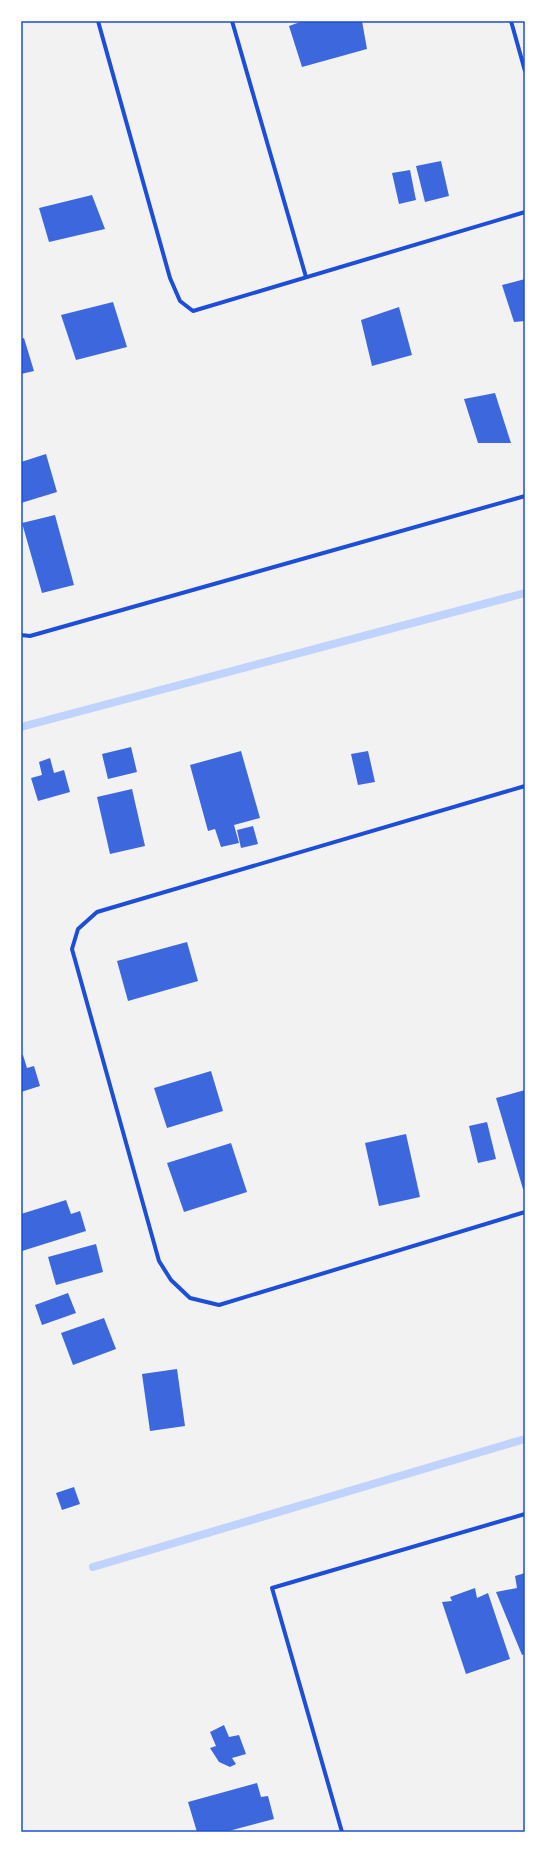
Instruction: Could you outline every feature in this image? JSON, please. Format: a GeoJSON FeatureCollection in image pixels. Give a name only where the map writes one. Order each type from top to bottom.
{"type":"FeatureCollection","features":[{"type":"Feature","properties":{"kind":"street"},"geometry":{"type":"LineString","coordinates":[[98,21],[170,278],[180,301],[192,311],[525,212]]}},
{"type":"Feature","properties":{"kind":"street"},"geometry":{"type":"LineString","coordinates":[[232,21],[306,277]]}},
{"type":"Feature","properties":{"kind":"street"},"geometry":{"type":"LineString","coordinates":[[511,21],[525,71]]}},
{"type":"Feature","properties":{"kind":"street"},"geometry":{"type":"LineString","coordinates":[[21,635],[30,636],[525,496]]}},
{"type":"Feature","properties":{"kind":"street"},"geometry":{"type":"LineString","coordinates":[[525,786],[96,912],[78,929],[72,949],[159,1261],[171,1280],[190,1298],[219,1305],[525,1212]]}},
{"type":"Feature","properties":{"kind":"street"},"geometry":{"type":"LineString","coordinates":[[342,1832],[272,1588],[525,1514]]}},
{"type":"Feature","properties":{"kind":"building"},"geometry":{"type":"Polygon","coordinates":[[[303,21],[362,21],[367,49],[302,67],[289,26],[303,21]]]}},
{"type":"Feature","properties":{"kind":"building"},"geometry":{"type":"Polygon","coordinates":[[[441,161],[449,196],[425,202],[416,166],[441,161]]]}},
{"type":"Feature","properties":{"kind":"building"},"geometry":{"type":"Polygon","coordinates":[[[410,170],[416,200],[399,204],[392,173],[410,170]]]}},
{"type":"Feature","properties":{"kind":"building"},"geometry":{"type":"Polygon","coordinates":[[[92,195],[105,229],[49,242],[39,208],[92,195]]]}},
{"type":"Feature","properties":{"kind":"building"},"geometry":{"type":"Polygon","coordinates":[[[525,279],[525,321],[514,322],[502,285],[525,279]]]}},
{"type":"Feature","properties":{"kind":"building"},"geometry":{"type":"Polygon","coordinates":[[[113,302],[127,347],[76,360],[61,315],[113,302]]]}},
{"type":"Feature","properties":{"kind":"building"},"geometry":{"type":"Polygon","coordinates":[[[399,307],[412,355],[372,366],[361,320],[399,307]]]}},
{"type":"Feature","properties":{"kind":"building"},"geometry":{"type":"Polygon","coordinates":[[[24,338],[34,371],[21,374],[21,339],[24,338]]]}},
{"type":"Feature","properties":{"kind":"building"},"geometry":{"type":"Polygon","coordinates":[[[495,393],[511,443],[478,443],[464,399],[495,393]]]}},
{"type":"Feature","properties":{"kind":"building"},"geometry":{"type":"Polygon","coordinates":[[[46,454],[57,492],[21,503],[21,462],[46,454]]]}},
{"type":"Feature","properties":{"kind":"building"},"geometry":{"type":"Polygon","coordinates":[[[55,515],[74,585],[42,593],[22,523],[55,515]]]}},
{"type":"Feature","properties":{"kind":"building"},"geometry":{"type":"Polygon","coordinates":[[[131,747],[137,772],[108,779],[102,754],[131,747]]]}},
{"type":"Feature","properties":{"kind":"building"},"geometry":{"type":"Polygon","coordinates":[[[241,751],[260,818],[234,825],[239,843],[221,847],[215,829],[208,831],[190,765],[241,751]]]}},
{"type":"Feature","properties":{"kind":"building"},"geometry":{"type":"Polygon","coordinates":[[[368,751],[375,782],[358,785],[351,754],[368,751]]]}},
{"type":"Feature","properties":{"kind":"building"},"geometry":{"type":"Polygon","coordinates":[[[50,758],[54,773],[64,770],[70,792],[38,801],[31,778],[42,775],[39,762],[50,758]]]}},
{"type":"Feature","properties":{"kind":"building"},"geometry":{"type":"Polygon","coordinates":[[[132,789],[145,846],[110,854],[97,797],[132,789]]]}},
{"type":"Feature","properties":{"kind":"building"},"geometry":{"type":"Polygon","coordinates":[[[253,826],[258,844],[241,848],[237,830],[253,826]]]}},
{"type":"Feature","properties":{"kind":"building"},"geometry":{"type":"Polygon","coordinates":[[[187,942],[198,981],[128,1001],[117,961],[187,942]]]}},
{"type":"Feature","properties":{"kind":"building"},"geometry":{"type":"Polygon","coordinates":[[[21,1055],[23,1055],[27,1068],[34,1066],[40,1086],[21,1092],[21,1055]]]}},
{"type":"Feature","properties":{"kind":"building"},"geometry":{"type":"Polygon","coordinates":[[[211,1071],[223,1111],[167,1128],[154,1088],[211,1071]]]}},
{"type":"Feature","properties":{"kind":"building"},"geometry":{"type":"Polygon","coordinates":[[[525,1090],[525,1189],[523,1189],[496,1098],[525,1090]]]}},
{"type":"Feature","properties":{"kind":"building"},"geometry":{"type":"Polygon","coordinates":[[[487,1122],[496,1159],[478,1163],[469,1126],[487,1122]]]}},
{"type":"Feature","properties":{"kind":"building"},"geometry":{"type":"Polygon","coordinates":[[[406,1134],[420,1197],[379,1206],[365,1143],[406,1134]]]}},
{"type":"Feature","properties":{"kind":"building"},"geometry":{"type":"Polygon","coordinates":[[[231,1143],[247,1192],[184,1212],[167,1163],[231,1143]]]}},
{"type":"Feature","properties":{"kind":"building"},"geometry":{"type":"Polygon","coordinates":[[[66,1200],[71,1214],[80,1211],[86,1231],[22,1251],[21,1214],[66,1200]]]}},
{"type":"Feature","properties":{"kind":"building"},"geometry":{"type":"Polygon","coordinates":[[[96,1244],[103,1272],[56,1285],[48,1257],[96,1244]]]}},
{"type":"Feature","properties":{"kind":"building"},"geometry":{"type":"Polygon","coordinates":[[[68,1293],[76,1313],[42,1325],[35,1305],[68,1293]]]}},
{"type":"Feature","properties":{"kind":"building"},"geometry":{"type":"Polygon","coordinates":[[[104,1318],[116,1349],[73,1365],[61,1333],[104,1318]]]}},
{"type":"Feature","properties":{"kind":"building"},"geometry":{"type":"Polygon","coordinates":[[[177,1369],[185,1426],[150,1431],[142,1374],[177,1369]]]}},
{"type":"Feature","properties":{"kind":"building"},"geometry":{"type":"Polygon","coordinates":[[[74,1487],[80,1504],[62,1510],[56,1493],[74,1487]]]}},
{"type":"Feature","properties":{"kind":"building"},"geometry":{"type":"Polygon","coordinates":[[[525,1573],[525,1654],[522,1655],[496,1592],[517,1588],[515,1576],[525,1573]]]}},
{"type":"Feature","properties":{"kind":"building"},"geometry":{"type":"Polygon","coordinates":[[[475,1588],[477,1598],[488,1593],[510,1659],[466,1674],[442,1602],[452,1601],[450,1597],[475,1588]]]}},
{"type":"Feature","properties":{"kind":"building"},"geometry":{"type":"Polygon","coordinates":[[[224,1725],[229,1737],[239,1735],[246,1754],[232,1758],[236,1764],[230,1767],[219,1762],[210,1748],[216,1746],[210,1732],[224,1725]]]}},
{"type":"Feature","properties":{"kind":"building"},"geometry":{"type":"Polygon","coordinates":[[[257,1783],[261,1797],[268,1796],[274,1819],[225,1832],[197,1832],[188,1802],[257,1783]]]}},
{"type":"Feature","properties":{"kind":"waterway"},"geometry":{"type":"LineString","coordinates":[[21,727],[525,593]]}},
{"type":"Feature","properties":{"kind":"waterway"},"geometry":{"type":"LineString","coordinates":[[93,1567],[525,1439]]}}]}
